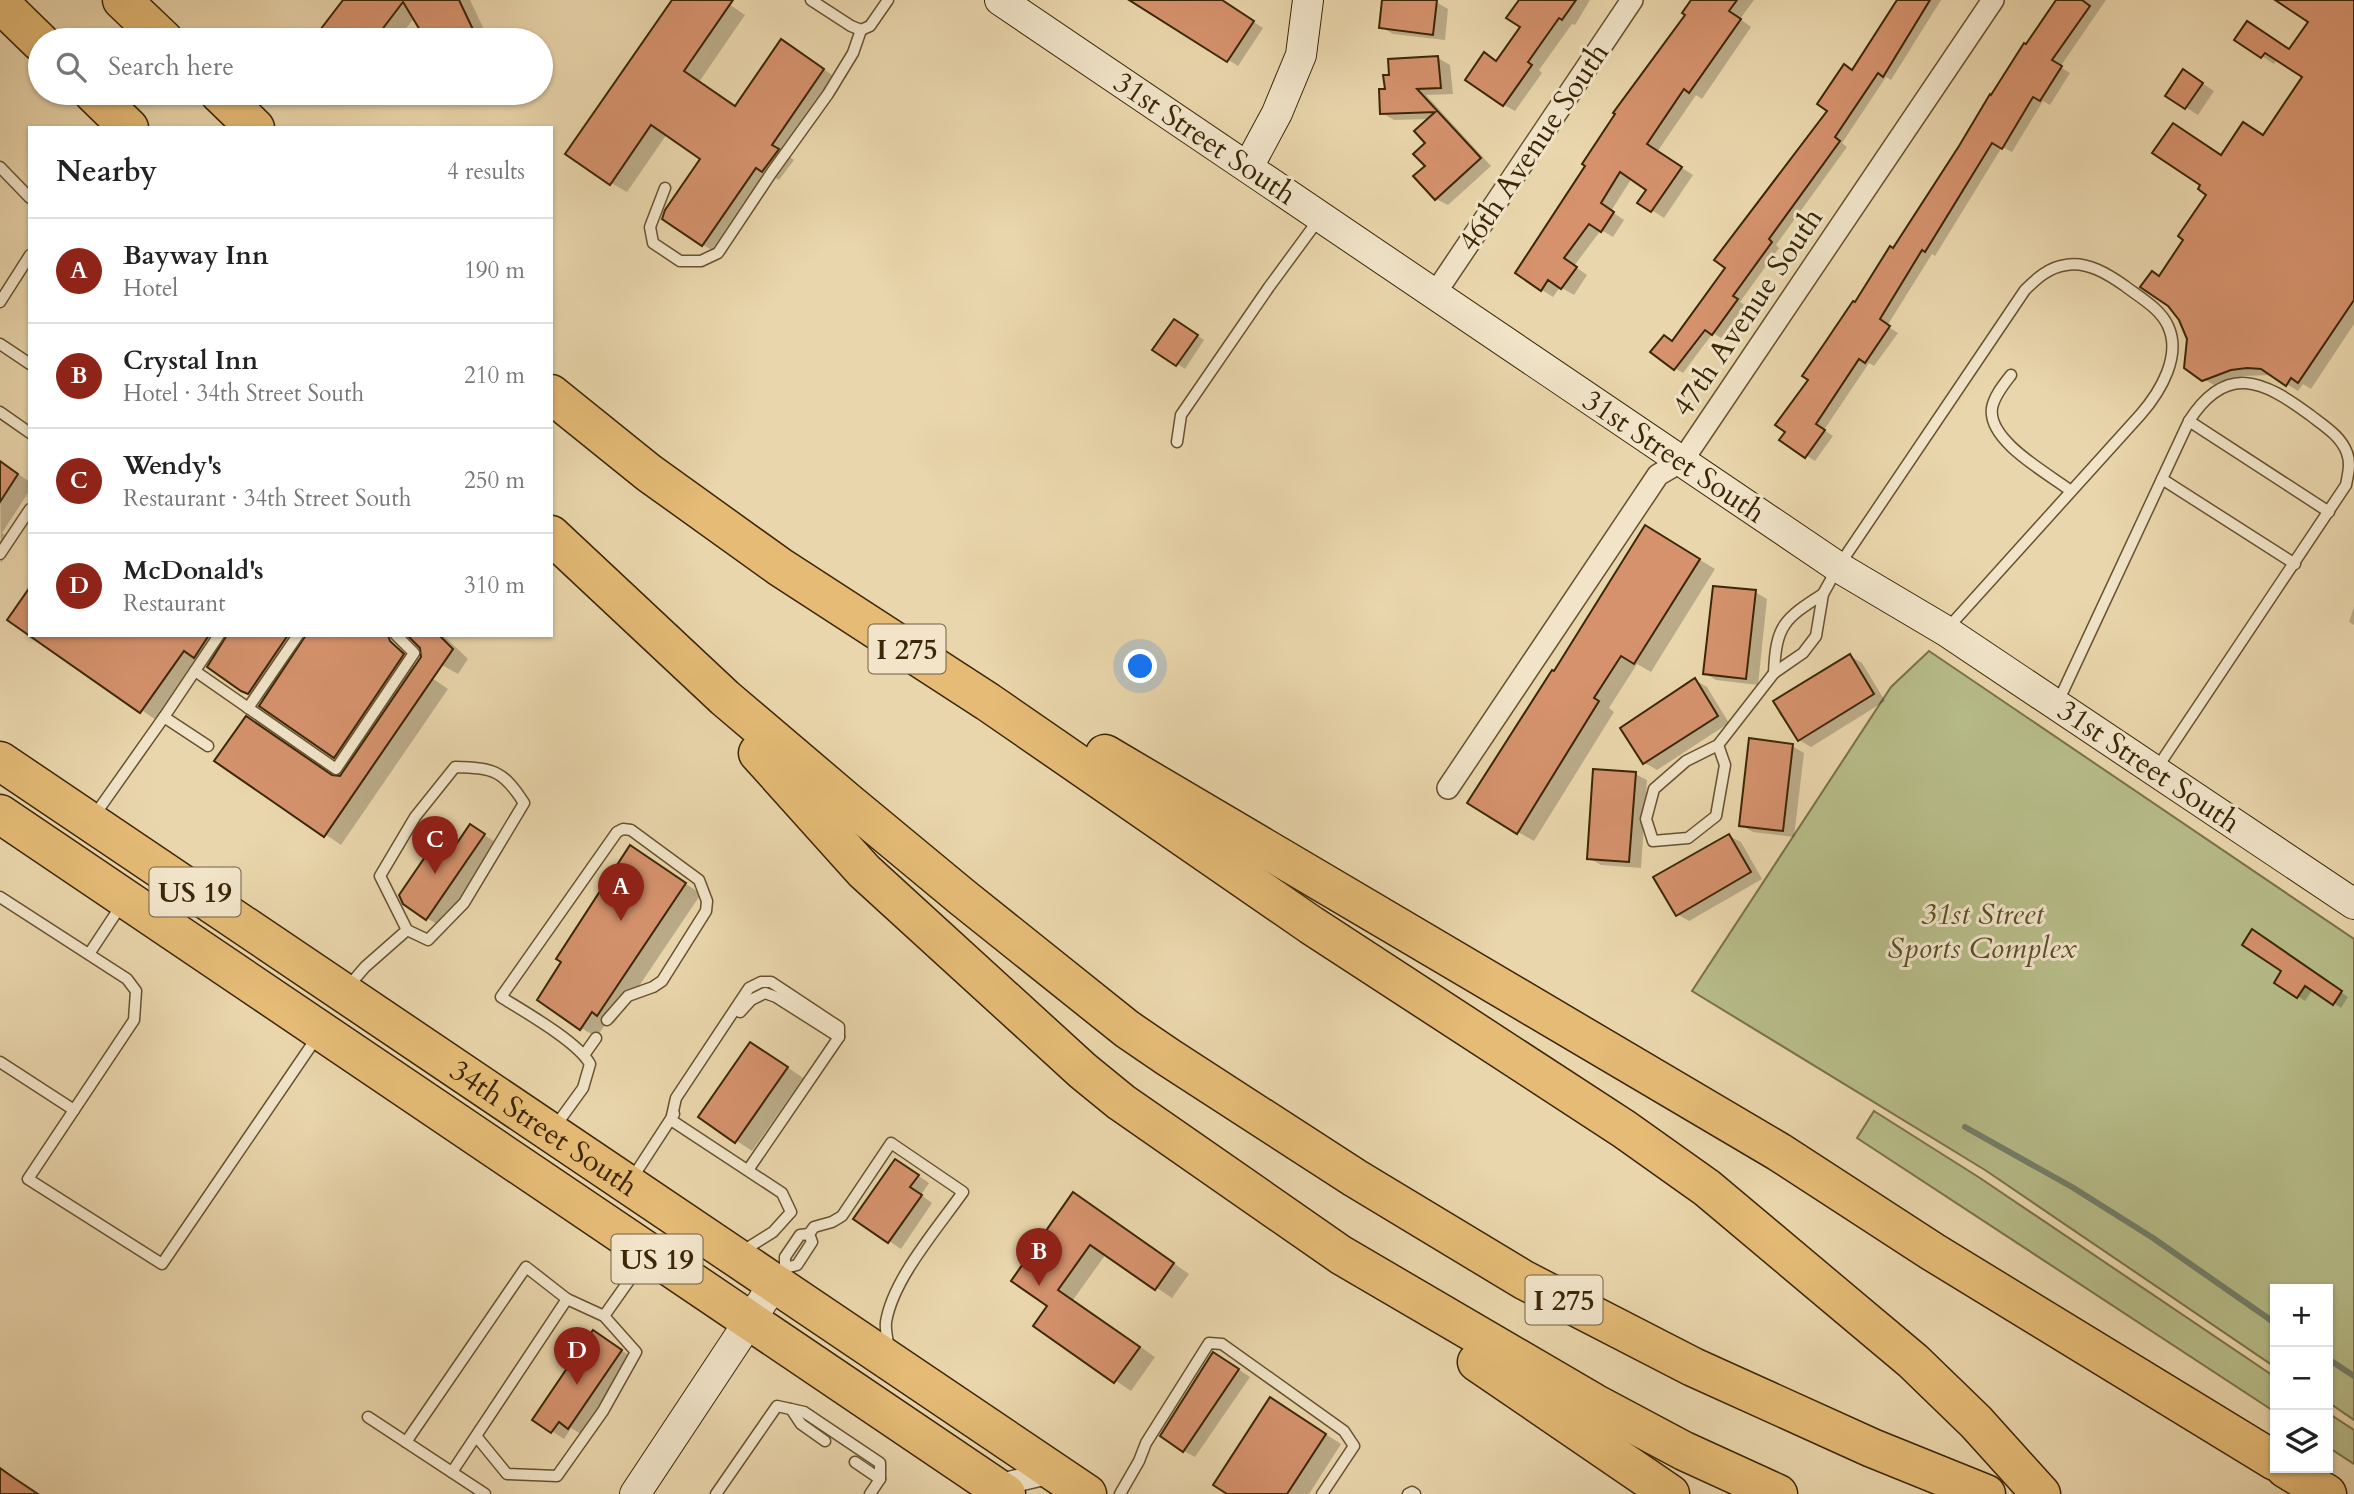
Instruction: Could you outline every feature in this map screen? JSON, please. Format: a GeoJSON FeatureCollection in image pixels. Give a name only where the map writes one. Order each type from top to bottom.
{"type":"FeatureCollection","features":[{"type":"Feature","properties":{"kind":"highway"},"geometry":{"type":"LineString","coordinates":[[122,0],[151,28]]}},
{"type":"Feature","properties":{"kind":"highway"},"geometry":{"type":"LineString","coordinates":[[0,3],[28,30]]}},
{"type":"Feature","properties":{"kind":"highway"},"geometry":{"type":"LineString","coordinates":[[105,105],[127,126]]}},
{"type":"Feature","properties":{"kind":"highway"},"geometry":{"type":"LineString","coordinates":[[231,105],[253,126]]}},
{"type":"Feature","properties":{"kind":"highway","name":"I 275"},"geometry":{"type":"LineString","coordinates":[[553,396],[649,473],[780,567],[988,702],[1311,925],[1624,1129],[1707,1188],[1913,1361],[1976,1422],[2041,1494]]}},
{"type":"Feature","properties":{"kind":"highway","name":"I 275"},"geometry":{"type":"LineString","coordinates":[[553,537],[725,698],[845,800],[961,897],[1127,1029],[1168,1058],[1356,1178],[1524,1280],[1693,1367],[1872,1448],[1986,1494]]}},
{"type":"Feature","properties":{"kind":"highway"},"geometry":{"type":"LineString","coordinates":[[629,608],[864,871],[1083,1071],[1121,1102],[1340,1255],[1594,1403],[1684,1451],[1778,1494]]}},
{"type":"Feature","properties":{"kind":"highway"},"geometry":{"type":"LineString","coordinates":[[988,702],[1060,728],[1298,868],[1779,1153],[1933,1252],[2270,1458]]}},
{"type":"Feature","properties":{"kind":"highway","name":"34th Street South"},"geometry":{"type":"LineString","coordinates":[[0,761],[733,1257],[779,1276],[891,1363],[1087,1494]]}},
{"type":"Feature","properties":{"kind":"highway","name":"34th Street South"},"geometry":{"type":"LineString","coordinates":[[0,814],[996,1491]]}},
{"type":"Feature","properties":{"kind":"highway"},"geometry":{"type":"LineString","coordinates":[[244,979],[291,985],[325,1000],[337,999],[343,993]]}},
{"type":"Feature","properties":{"kind":"highway"},"geometry":{"type":"LineString","coordinates":[[321,1032],[336,1019],[345,1019],[357,1023],[386,1043],[426,1049]]}},
{"type":"Feature","properties":{"kind":"highway"},"geometry":{"type":"LineString","coordinates":[[1340,1255],[1423,1325],[1670,1494]]}},
{"type":"Feature","properties":{"kind":"highway"},"geometry":{"type":"LineString","coordinates":[[2293,1473],[2328,1494]]}},
{"type":"Feature","properties":{"kind":"street","name":"31st Street South"},"geometry":{"type":"LineString","coordinates":[[1000,0],[1838,567],[1946,631],[2354,904]]}},
{"type":"Feature","properties":{"kind":"street"},"geometry":{"type":"LineString","coordinates":[[1248,167],[1277,113],[1301,55],[1308,0]]}},
{"type":"Feature","properties":{"kind":"street","name":"46th Avenue South"},"geometry":{"type":"LineString","coordinates":[[1434,295],[1632,0]]}},
{"type":"Feature","properties":{"kind":"street","name":"47th Avenue South"},"geometry":{"type":"LineString","coordinates":[[1448,788],[1658,475],[1682,461],[1993,0]]}},
{"type":"Feature","properties":{"kind":"street"},"geometry":{"type":"LineString","coordinates":[[635,1494],[779,1276]]}},
{"type":"Feature","properties":{"kind":"street"},"geometry":{"type":"LineString","coordinates":[[996,1491],[1054,1472]]}},
{"type":"Feature","properties":{"kind":"lane"},"geometry":{"type":"LineString","coordinates":[[811,0],[861,30],[870,26],[888,0]]}},
{"type":"Feature","properties":{"kind":"lane"},"geometry":{"type":"LineString","coordinates":[[665,188],[650,227],[653,243],[680,261],[701,261],[718,253],[828,94],[853,53],[861,30]]}},
{"type":"Feature","properties":{"kind":"lane"},"geometry":{"type":"LineString","coordinates":[[0,167],[28,196]]}},
{"type":"Feature","properties":{"kind":"lane"},"geometry":{"type":"LineString","coordinates":[[1177,442],[1181,415],[1321,217]]}},
{"type":"Feature","properties":{"kind":"lane"},"geometry":{"type":"LineString","coordinates":[[0,302],[28,258]]}},
{"type":"Feature","properties":{"kind":"lane"},"geometry":{"type":"LineString","coordinates":[[1718,746],[1725,765],[1716,816],[1688,838],[1653,841],[1646,819],[1654,789],[1686,761],[1718,746],[1774,673],[1803,653],[1816,636],[1823,594],[1838,567],[2025,290],[2041,275],[2065,265],[2087,265],[2118,281],[2156,309],[2168,326],[2172,345],[2171,363],[2152,401],[1946,631]]}},
{"type":"Feature","properties":{"kind":"lane"},"geometry":{"type":"LineString","coordinates":[[0,344],[28,362]]}},
{"type":"Feature","properties":{"kind":"lane"},"geometry":{"type":"LineString","coordinates":[[2011,375],[1992,408],[1994,424],[2001,436],[2017,451],[2071,492]]}},
{"type":"Feature","properties":{"kind":"lane"},"geometry":{"type":"LineString","coordinates":[[2057,704],[2189,421],[2202,402],[2224,386],[2245,382],[2265,386],[2304,410],[2337,436],[2347,451],[2349,464],[2346,485],[2156,771]]}},
{"type":"Feature","properties":{"kind":"lane"},"geometry":{"type":"LineString","coordinates":[[0,412],[28,432]]}},
{"type":"Feature","properties":{"kind":"lane"},"geometry":{"type":"LineString","coordinates":[[2189,421],[2329,512]]}},
{"type":"Feature","properties":{"kind":"lane"},"geometry":{"type":"LineString","coordinates":[[2162,479],[2295,564]]}},
{"type":"Feature","properties":{"kind":"lane"},"geometry":{"type":"LineString","coordinates":[[0,554],[28,512]]}},
{"type":"Feature","properties":{"kind":"lane"},"geometry":{"type":"LineString","coordinates":[[1774,673],[1775,645],[1782,628],[1793,612],[1823,594]]}},
{"type":"Feature","properties":{"kind":"lane"},"geometry":{"type":"LineString","coordinates":[[91,822],[218,637]]}},
{"type":"Feature","properties":{"kind":"lane"},"geometry":{"type":"LineString","coordinates":[[248,708],[297,637]]}},
{"type":"Feature","properties":{"kind":"lane"},"geometry":{"type":"LineString","coordinates":[[195,671],[336,769],[414,653],[398,637]]}},
{"type":"Feature","properties":{"kind":"lane"},"geometry":{"type":"LineString","coordinates":[[164,717],[208,746]]}},
{"type":"Feature","properties":{"kind":"lane"},"geometry":{"type":"LineString","coordinates":[[455,767],[487,768],[511,782],[524,803],[464,903],[428,940],[407,930],[380,876],[415,817],[455,767]]}},
{"type":"Feature","properties":{"kind":"lane"},"geometry":{"type":"LineString","coordinates":[[551,1133],[586,1081],[590,1064],[584,1055],[501,997],[617,832],[623,829],[631,830],[699,880],[707,901],[706,912],[662,981],[628,996],[607,1020]]}},
{"type":"Feature","properties":{"kind":"lane"},"geometry":{"type":"LineString","coordinates":[[0,897],[127,979],[136,991],[134,1020],[28,1179],[162,1264],[321,1032]]}},
{"type":"Feature","properties":{"kind":"lane"},"geometry":{"type":"LineString","coordinates":[[89,954],[126,899]]}},
{"type":"Feature","properties":{"kind":"lane"},"geometry":{"type":"LineString","coordinates":[[343,993],[365,967],[407,930]]}},
{"type":"Feature","properties":{"kind":"lane"},"geometry":{"type":"LineString","coordinates":[[628,1185],[740,1011],[751,1000],[765,993],[776,997],[839,1037],[748,1170]]}},
{"type":"Feature","properties":{"kind":"lane"},"geometry":{"type":"LineString","coordinates":[[584,1055],[596,1038]]}},
{"type":"Feature","properties":{"kind":"lane"},"geometry":{"type":"LineString","coordinates":[[0,1062],[74,1110]]}},
{"type":"Feature","properties":{"kind":"lane"},"geometry":{"type":"LineString","coordinates":[[671,1120],[782,1194],[791,1212],[773,1232],[733,1257]]}},
{"type":"Feature","properties":{"kind":"lane"},"geometry":{"type":"LineString","coordinates":[[779,1276],[797,1265],[812,1242],[811,1230],[842,1216],[891,1143],[962,1192],[900,1283],[890,1304],[886,1326],[891,1363]]}},
{"type":"Feature","properties":{"kind":"lane"},"geometry":{"type":"LineString","coordinates":[[604,1316],[649,1254]]}},
{"type":"Feature","properties":{"kind":"lane"},"geometry":{"type":"LineString","coordinates":[[407,1442],[526,1267],[567,1299],[604,1316],[636,1352],[603,1411],[557,1476],[507,1474],[476,1436]]}},
{"type":"Feature","properties":{"kind":"lane"},"geometry":{"type":"LineString","coordinates":[[452,1472],[567,1299]]}},
{"type":"Feature","properties":{"kind":"lane"},"geometry":{"type":"LineString","coordinates":[[1120,1494],[1146,1443],[1209,1343],[1222,1344],[1344,1431],[1353,1446],[1322,1494]]}},
{"type":"Feature","properties":{"kind":"lane"},"geometry":{"type":"LineString","coordinates":[[716,1494],[777,1406],[804,1412],[880,1463],[880,1479],[870,1494]]}},
{"type":"Feature","properties":{"kind":"lane"},"geometry":{"type":"LineString","coordinates":[[790,1409],[801,1424],[825,1441]]}},
{"type":"Feature","properties":{"kind":"lane"},"geometry":{"type":"LineString","coordinates":[[369,1417],[485,1494]]}},
{"type":"Feature","properties":{"kind":"lane"},"geometry":{"type":"LineString","coordinates":[[855,1462],[880,1479]]}},
{"type":"Feature","properties":{"kind":"lane"},"geometry":{"type":"LineString","coordinates":[[1408,1494],[1415,1494]]}},
{"type":"Feature","properties":{"kind":"green space","name":"31st Street Sports Complex"},"geometry":{"type":"Polygon","coordinates":[[[1929,651],[2354,939],[2354,1420],[2333,1405],[2333,1284],[2270,1284],[2270,1364],[1985,1170],[1692,991],[1891,687],[1929,651]]]}},
{"type":"Feature","properties":{"kind":"green space"},"geometry":{"type":"Polygon","coordinates":[[[1874,1111],[1980,1178],[2270,1374],[2270,1409],[1857,1138],[1874,1111]]]}},
{"type":"Feature","properties":{"kind":"green space"},"geometry":{"type":"Polygon","coordinates":[[[2333,1416],[2354,1430],[2354,1464],[2333,1450],[2333,1416]]]}},
{"type":"Feature","properties":{"kind":"building"},"geometry":{"type":"Polygon","coordinates":[[[343,0],[459,0],[472,28],[419,28],[403,2],[383,28],[322,28],[343,0]]]}},
{"type":"Feature","properties":{"kind":"building"},"geometry":{"type":"Polygon","coordinates":[[[672,0],[733,0],[684,71],[735,106],[781,39],[824,69],[772,145],[779,149],[762,172],[756,168],[702,246],[662,219],[665,210],[700,159],[651,125],[610,185],[565,154],[672,0]]]}},
{"type":"Feature","properties":{"kind":"building"},"geometry":{"type":"Polygon","coordinates":[[[1129,0],[1222,0],[1254,21],[1227,62],[1129,0]]]}},
{"type":"Feature","properties":{"kind":"building"},"geometry":{"type":"Polygon","coordinates":[[[1382,0],[1437,0],[1433,35],[1379,28],[1382,0]]]}},
{"type":"Feature","properties":{"kind":"building"},"geometry":{"type":"Polygon","coordinates":[[[1519,0],[1576,0],[1562,20],[1559,18],[1528,62],[1532,65],[1503,106],[1465,80],[1484,52],[1496,61],[1520,27],[1506,18],[1519,0]]]}},
{"type":"Feature","properties":{"kind":"building"},"geometry":{"type":"Polygon","coordinates":[[[1691,0],[1737,0],[1729,11],[1741,19],[1689,93],[1684,89],[1647,144],[1682,167],[1651,212],[1637,203],[1646,190],[1620,172],[1601,203],[1614,212],[1601,232],[1589,224],[1564,258],[1577,267],[1561,289],[1548,280],[1541,291],[1515,273],[1585,166],[1582,164],[1615,114],[1613,113],[1685,15],[1682,13],[1691,0]]]}},
{"type":"Feature","properties":{"kind":"building"},"geometry":{"type":"Polygon","coordinates":[[[1897,0],[1930,0],[1883,77],[1878,73],[1835,137],[1840,141],[1769,239],[1772,242],[1733,296],[1738,299],[1712,335],[1705,330],[1674,370],[1650,352],[1664,335],[1672,341],[1725,268],[1714,260],[1827,111],[1817,104],[1844,64],[1852,70],[1897,0]]]}},
{"type":"Feature","properties":{"kind":"building"},"geometry":{"type":"Polygon","coordinates":[[[2056,0],[2082,0],[2090,6],[2052,60],[2062,66],[2040,101],[2033,97],[2002,149],[1992,143],[1880,319],[1890,326],[1865,363],[1859,359],[1816,424],[1825,430],[1805,458],[1779,440],[1785,432],[1775,425],[1808,380],[1802,376],[1853,301],[1855,302],[1890,246],[1893,248],[1990,94],[2056,0]]]}},
{"type":"Feature","properties":{"kind":"building"},"geometry":{"type":"Polygon","coordinates":[[[2275,0],[2354,0],[2354,300],[2298,383],[2291,378],[2286,386],[2261,369],[2247,368],[2231,370],[2202,381],[2184,368],[2187,339],[2179,320],[2168,306],[2140,287],[2152,271],[2159,276],[2183,240],[2178,236],[2206,195],[2198,189],[2200,185],[2152,153],[2173,123],[2221,155],[2243,122],[2263,135],[2302,77],[2265,53],[2261,58],[2234,40],[2247,21],[2289,49],[2308,22],[2275,0]]]}},
{"type":"Feature","properties":{"kind":"building"},"geometry":{"type":"Polygon","coordinates":[[[1438,56],[1441,88],[1417,89],[1481,158],[1435,200],[1413,176],[1425,166],[1413,154],[1425,143],[1414,131],[1435,112],[1380,114],[1379,89],[1385,89],[1383,75],[1389,75],[1388,59],[1438,56]]]}},
{"type":"Feature","properties":{"kind":"building"},"geometry":{"type":"Polygon","coordinates":[[[2183,69],[2203,83],[2185,109],[2165,96],[2183,69]]]}},
{"type":"Feature","properties":{"kind":"building"},"geometry":{"type":"Polygon","coordinates":[[[1174,319],[1198,335],[1176,366],[1152,350],[1174,319]]]}},
{"type":"Feature","properties":{"kind":"building"},"geometry":{"type":"Polygon","coordinates":[[[0,461],[18,474],[0,502],[0,461]]]}},
{"type":"Feature","properties":{"kind":"building"},"geometry":{"type":"Polygon","coordinates":[[[1645,525],[1700,559],[1634,664],[1621,656],[1594,698],[1599,701],[1517,834],[1467,803],[1645,525]]]}},
{"type":"Feature","properties":{"kind":"building"},"geometry":{"type":"Polygon","coordinates":[[[1713,586],[1756,590],[1746,679],[1703,674],[1713,586]]]}},
{"type":"Feature","properties":{"kind":"building"},"geometry":{"type":"Polygon","coordinates":[[[28,590],[28,635],[7,620],[28,590]]]}},
{"type":"Feature","properties":{"kind":"building"},"geometry":{"type":"Polygon","coordinates":[[[31,637],[208,637],[194,658],[184,651],[140,713],[31,637]]]}},
{"type":"Feature","properties":{"kind":"building"},"geometry":{"type":"Polygon","coordinates":[[[226,637],[287,637],[248,694],[207,667],[226,637]]]}},
{"type":"Feature","properties":{"kind":"building"},"geometry":{"type":"Polygon","coordinates":[[[305,637],[389,637],[404,654],[334,758],[259,706],[305,637]]]}},
{"type":"Feature","properties":{"kind":"building"},"geometry":{"type":"Polygon","coordinates":[[[409,637],[441,637],[453,649],[324,837],[214,761],[246,716],[332,775],[340,776],[421,657],[420,648],[409,637]]]}},
{"type":"Feature","properties":{"kind":"building"},"geometry":{"type":"Polygon","coordinates":[[[1850,654],[1874,694],[1798,741],[1773,701],[1850,654]]]}},
{"type":"Feature","properties":{"kind":"building"},"geometry":{"type":"Polygon","coordinates":[[[1695,678],[1718,716],[1643,764],[1620,728],[1695,678]]]}},
{"type":"Feature","properties":{"kind":"building"},"geometry":{"type":"Polygon","coordinates":[[[1749,738],[1793,744],[1783,831],[1739,826],[1749,738]]]}},
{"type":"Feature","properties":{"kind":"building"},"geometry":{"type":"Polygon","coordinates":[[[1593,769],[1636,772],[1629,862],[1587,859],[1593,769]]]}},
{"type":"Feature","properties":{"kind":"building"},"geometry":{"type":"Polygon","coordinates":[[[470,824],[485,834],[426,920],[403,904],[399,895],[438,838],[453,849],[470,824]]]}},
{"type":"Feature","properties":{"kind":"building"},"geometry":{"type":"Polygon","coordinates":[[[1729,834],[1751,872],[1676,916],[1653,877],[1729,834]]]}},
{"type":"Feature","properties":{"kind":"building"},"geometry":{"type":"Polygon","coordinates":[[[630,845],[686,883],[597,1016],[592,1012],[580,1030],[537,1000],[561,962],[556,959],[630,845]]]}},
{"type":"Feature","properties":{"kind":"building"},"geometry":{"type":"Polygon","coordinates":[[[2252,929],[2342,991],[2333,1005],[2305,986],[2297,998],[2274,983],[2281,971],[2242,945],[2252,929]]]}},
{"type":"Feature","properties":{"kind":"building"},"geometry":{"type":"Polygon","coordinates":[[[750,1042],[788,1067],[735,1143],[698,1117],[750,1042]]]}},
{"type":"Feature","properties":{"kind":"building"},"geometry":{"type":"Polygon","coordinates":[[[895,1159],[919,1175],[910,1187],[922,1195],[888,1243],[853,1219],[895,1159]]]}},
{"type":"Feature","properties":{"kind":"building"},"geometry":{"type":"Polygon","coordinates":[[[1073,1192],[1174,1263],[1155,1290],[1090,1245],[1058,1290],[1140,1347],[1114,1383],[1033,1326],[1047,1306],[1011,1281],[1073,1192]]]}},
{"type":"Feature","properties":{"kind":"building"},"geometry":{"type":"Polygon","coordinates":[[[593,1330],[622,1350],[568,1429],[559,1422],[551,1433],[532,1420],[593,1330]]]}},
{"type":"Feature","properties":{"kind":"building"},"geometry":{"type":"Polygon","coordinates":[[[1213,1352],[1239,1369],[1183,1452],[1160,1436],[1213,1352]]]}},
{"type":"Feature","properties":{"kind":"building"},"geometry":{"type":"Polygon","coordinates":[[[1270,1397],[1326,1434],[1287,1494],[1227,1494],[1213,1485],[1270,1397]]]}},
{"type":"Feature","properties":{"kind":"building"},"geometry":{"type":"Polygon","coordinates":[[[0,1468],[14,1478],[38,1494],[0,1494],[0,1468]]]}},
{"type":"Feature","properties":{"kind":"waterway"},"geometry":{"type":"LineString","coordinates":[[1965,1127],[2072,1187],[2153,1238],[2270,1320]]}},
{"type":"Feature","properties":{"kind":"waterway"},"geometry":{"type":"LineString","coordinates":[[2333,1362],[2354,1376]]}},
{"type":"Feature","properties":{"kind":"place","name":"Wendy's"},"geometry":{"type":"Point","coordinates":[435,874]}},
{"type":"Feature","properties":{"kind":"place","name":"Bayway Inn"},"geometry":{"type":"Point","coordinates":[621,921]}},
{"type":"Feature","properties":{"kind":"place","name":"Crystal Inn"},"geometry":{"type":"Point","coordinates":[1039,1286]}},
{"type":"Feature","properties":{"kind":"place","name":"McDonald's"},"geometry":{"type":"Point","coordinates":[577,1385]}}]}
